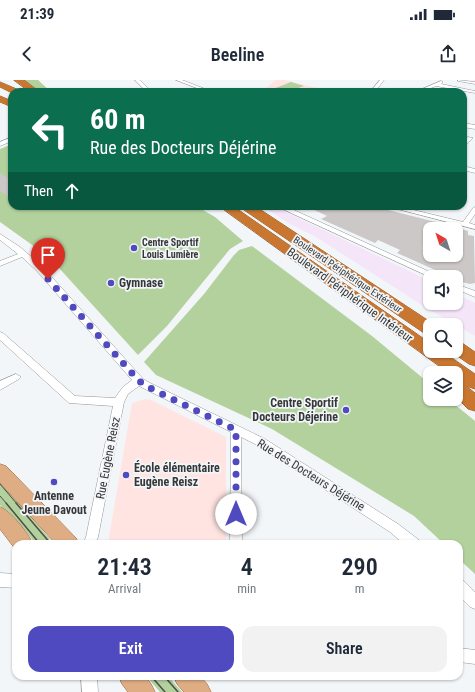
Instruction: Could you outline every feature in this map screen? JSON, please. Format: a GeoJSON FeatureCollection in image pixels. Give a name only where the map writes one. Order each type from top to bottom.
{"type":"FeatureCollection","features":[{"type":"Feature","properties":{"kind":"highway"},"geometry":{"type":"LineString","coordinates":[[5,80],[16,88]]}},
{"type":"Feature","properties":{"kind":"highway"},"geometry":{"type":"LineString","coordinates":[[18,80],[30,88]]}},
{"type":"Feature","properties":{"kind":"highway","name":"Boulevard Périphérique Intérieur"},"geometry":{"type":"LineString","coordinates":[[231,210],[475,384]]}},
{"type":"Feature","properties":{"kind":"highway","name":"Boulevard Périphérique Extérieur"},"geometry":{"type":"LineString","coordinates":[[252,210],[423,324]]}},
{"type":"Feature","properties":{"kind":"highway"},"geometry":{"type":"LineString","coordinates":[[358,280],[423,320]]}},
{"type":"Feature","properties":{"kind":"highway"},"geometry":{"type":"LineString","coordinates":[[366,306],[432,366]]}},
{"type":"Feature","properties":{"kind":"highway"},"geometry":{"type":"LineString","coordinates":[[463,343],[475,349]]}},
{"type":"Feature","properties":{"kind":"highway"},"geometry":{"type":"LineString","coordinates":[[463,352],[475,360]]}},
{"type":"Feature","properties":{"kind":"highway"},"geometry":{"type":"LineString","coordinates":[[463,393],[475,404]]}},
{"type":"Feature","properties":{"kind":"main road"},"geometry":{"type":"LineString","coordinates":[[0,471],[64,540]]}},
{"type":"Feature","properties":{"kind":"main road"},"geometry":{"type":"LineString","coordinates":[[0,515],[20,540]]}},
{"type":"Feature","properties":{"kind":"main road"},"geometry":{"type":"LineString","coordinates":[[133,680],[143,692]]}},
{"type":"Feature","properties":{"kind":"main road"},"geometry":{"type":"LineString","coordinates":[[188,680],[199,692]]}},
{"type":"Feature","properties":{"kind":"street"},"geometry":{"type":"LineString","coordinates":[[138,80],[146,88]]}},
{"type":"Feature","properties":{"kind":"street"},"geometry":{"type":"LineString","coordinates":[[178,80],[200,88]]}},
{"type":"Feature","properties":{"kind":"street"},"geometry":{"type":"LineString","coordinates":[[375,88],[382,80]]}},
{"type":"Feature","properties":{"kind":"street"},"geometry":{"type":"LineString","coordinates":[[426,88],[446,80]]}},
{"type":"Feature","properties":{"kind":"street"},"geometry":{"type":"LineString","coordinates":[[460,80],[475,83]]}},
{"type":"Feature","properties":{"kind":"street"},"geometry":{"type":"LineString","coordinates":[[435,84],[455,88]]}},
{"type":"Feature","properties":{"kind":"street"},"geometry":{"type":"LineString","coordinates":[[467,141],[470,138]]}},
{"type":"Feature","properties":{"kind":"street"},"geometry":{"type":"LineString","coordinates":[[464,224],[475,209]]}},
{"type":"Feature","properties":{"kind":"street"},"geometry":{"type":"LineString","coordinates":[[288,210],[423,271]]}},
{"type":"Feature","properties":{"kind":"street"},"geometry":{"type":"LineString","coordinates":[[406,210],[475,227]]}},
{"type":"Feature","properties":{"kind":"street","name":"Rue des Docteurs Déjérine"},"geometry":{"type":"LineString","coordinates":[[0,236],[39,268],[139,381],[148,387],[268,446],[394,528],[409,540]]}},
{"type":"Feature","properties":{"kind":"street"},"geometry":{"type":"LineString","coordinates":[[0,264],[23,254]]}},
{"type":"Feature","properties":{"kind":"street"},"geometry":{"type":"LineString","coordinates":[[463,289],[475,294]]}},
{"type":"Feature","properties":{"kind":"street"},"geometry":{"type":"LineString","coordinates":[[0,335],[73,400],[119,402]]}},
{"type":"Feature","properties":{"kind":"street"},"geometry":{"type":"LineString","coordinates":[[0,386],[16,377]]}},
{"type":"Feature","properties":{"kind":"street","name":"Rue Eugène Reisz"},"geometry":{"type":"LineString","coordinates":[[91,540],[121,394],[126,388],[139,381]]}},
{"type":"Feature","properties":{"kind":"street"},"geometry":{"type":"LineString","coordinates":[[236,430],[236,540]]}},
{"type":"Feature","properties":{"kind":"street"},"geometry":{"type":"LineString","coordinates":[[0,580],[12,580]]}},
{"type":"Feature","properties":{"kind":"street"},"geometry":{"type":"LineString","coordinates":[[463,590],[475,602]]}},
{"type":"Feature","properties":{"kind":"street"},"geometry":{"type":"LineString","coordinates":[[463,656],[475,657]]}},
{"type":"Feature","properties":{"kind":"shaded area"},"geometry":{"type":"Polygon","coordinates":[[[276,80],[285,80],[317,88],[266,88],[276,80]]]}},
{"type":"Feature","properties":{"kind":"shaded area"},"geometry":{"type":"Polygon","coordinates":[[[268,210],[281,210],[423,278],[423,306],[316,237],[290,224],[268,210]]]}},
{"type":"Feature","properties":{"kind":"shaded area"},"geometry":{"type":"Polygon","coordinates":[[[463,297],[475,303],[475,336],[463,329],[463,318],[444,318],[430,310],[463,310],[463,297]]]}},
{"type":"Feature","properties":{"kind":"shaded area"},"geometry":{"type":"Polygon","coordinates":[[[145,399],[151,400],[226,437],[226,540],[109,540],[132,403],[145,399]]]}},
{"type":"Feature","properties":{"kind":"green space"},"geometry":{"type":"Polygon","coordinates":[[[23,80],[38,80],[47,88],[35,88],[23,80]]]}},
{"type":"Feature","properties":{"kind":"green space"},"geometry":{"type":"Polygon","coordinates":[[[291,82],[304,86],[298,88],[276,88],[291,82]]]}},
{"type":"Feature","properties":{"kind":"green space","name":"Centre Sportif Louis Lumière"},"geometry":{"type":"Polygon","coordinates":[[[8,146],[8,210],[203,210],[215,217],[243,241],[230,249],[167,326],[138,355],[49,257],[0,222],[0,149],[8,146]]]}},
{"type":"Feature","properties":{"kind":"green space","name":"Centre Sportif Docteurs Déjerine"},"geometry":{"type":"Polygon","coordinates":[[[252,246],[372,336],[423,378],[423,406],[457,406],[475,421],[475,574],[463,563],[463,540],[440,540],[414,516],[272,429],[156,375],[144,362],[204,294],[239,250],[252,246]]]}},
{"type":"Feature","properties":{"kind":"green space"},"geometry":{"type":"Polygon","coordinates":[[[0,481],[50,539],[33,540],[17,521],[14,522],[0,505],[0,481]]]}},
{"type":"Feature","properties":{"kind":"green space"},"geometry":{"type":"Polygon","coordinates":[[[150,680],[172,680],[182,692],[160,692],[150,680]]]}},
{"type":"Feature","properties":{"kind":"building"},"geometry":{"type":"Polygon","coordinates":[[[0,173],[8,178],[8,196],[0,191],[0,173]]]}},
{"type":"Feature","properties":{"kind":"building"},"geometry":{"type":"Polygon","coordinates":[[[314,210],[388,210],[436,222],[423,222],[423,262],[463,262],[463,229],[468,231],[468,235],[474,236],[475,283],[470,284],[463,282],[463,270],[435,270],[397,253],[400,250],[378,240],[375,243],[321,219],[327,216],[314,210]]]}},
{"type":"Feature","properties":{"kind":"tram line"},"geometry":{"type":"LineString","coordinates":[[0,484],[17,504]]}},
{"type":"Feature","properties":{"kind":"tram line"},"geometry":{"type":"LineString","coordinates":[[0,496],[7,504]]}},
{"type":"Feature","properties":{"kind":"tram line"},"geometry":{"type":"LineString","coordinates":[[6,503],[37,540]]}},
{"type":"Feature","properties":{"kind":"tram line"},"geometry":{"type":"LineString","coordinates":[[16,503],[48,540]]}},
{"type":"Feature","properties":{"kind":"tram line"},"geometry":{"type":"LineString","coordinates":[[154,680],[165,692]]}},
{"type":"Feature","properties":{"kind":"tram line"},"geometry":{"type":"LineString","coordinates":[[168,680],[178,692]]}},
{"type":"Feature","properties":{"kind":"place","name":"Centre Sportif Louis Lumière"},"geometry":{"type":"Point","coordinates":[134,248]}},
{"type":"Feature","properties":{"kind":"place","name":"Gymnase"},"geometry":{"type":"Point","coordinates":[111,283]}},
{"type":"Feature","properties":{"kind":"place","name":"Centre Sportif Docteurs Déjerine"},"geometry":{"type":"Point","coordinates":[346,410]}},
{"type":"Feature","properties":{"kind":"place","name":"École élémentaire Eugène Reisz"},"geometry":{"type":"Point","coordinates":[126,475]}},
{"type":"Feature","properties":{"kind":"place","name":"Antenne Jeune Davout"},"geometry":{"type":"Point","coordinates":[54,482]}},
{"type":"Feature","properties":{"kind":"route"},"geometry":{"type":"LineString","coordinates":[[48,279],[139,381],[148,387],[236,430],[236,514]]}}]}
